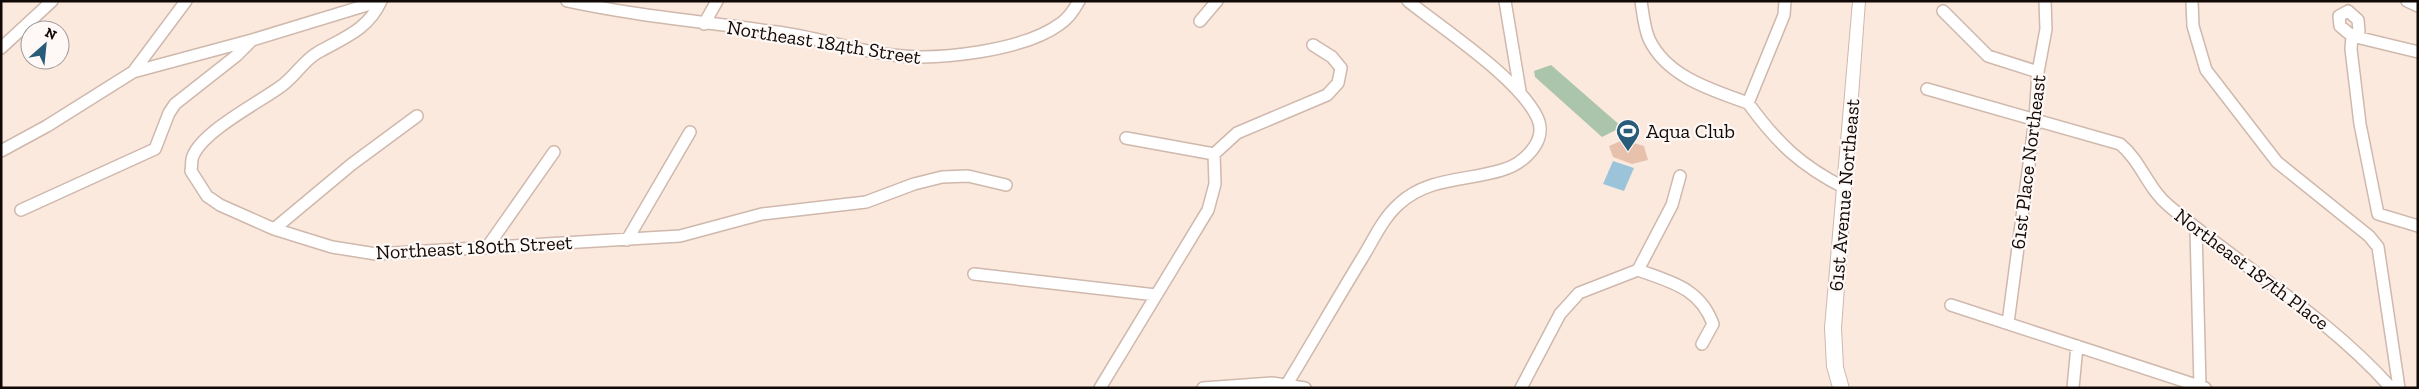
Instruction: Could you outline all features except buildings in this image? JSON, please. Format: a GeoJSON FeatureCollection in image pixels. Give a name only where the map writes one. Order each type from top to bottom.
{"type":"FeatureCollection","features":[{"type":"Feature","properties":{"kind":"main road","name":"61st Avenue Northeast"},"geometry":{"type":"LineString","coordinates":[[1841,388],[1835,367],[1833,335],[1859,1]]}},
{"type":"Feature","properties":{"kind":"street"},"geometry":{"type":"LineString","coordinates":[[1,48],[52,1]]}},
{"type":"Feature","properties":{"kind":"street"},"geometry":{"type":"LineString","coordinates":[[133,72],[186,1]]}},
{"type":"Feature","properties":{"kind":"street"},"geometry":{"type":"LineString","coordinates":[[1,151],[47,126],[133,72],[252,40],[381,1]]}},
{"type":"Feature","properties":{"kind":"street","name":"Northeast 180th Street"},"geometry":{"type":"LineString","coordinates":[[381,1],[377,10],[363,27],[353,35],[315,54],[269,96],[212,133],[193,156],[191,172],[207,196],[220,205],[274,229],[332,247],[376,254],[680,236],[762,214],[866,202],[914,184],[942,177],[968,176],[1006,185]]}},
{"type":"Feature","properties":{"kind":"street","name":"Northeast 184th Street"},"geometry":{"type":"LineString","coordinates":[[567,1],[625,14],[781,32],[891,55],[937,58],[968,54],[1036,37],[1058,27],[1074,12],[1079,1]]}},
{"type":"Feature","properties":{"kind":"street"},"geometry":{"type":"LineString","coordinates":[[704,24],[717,1]]}},
{"type":"Feature","properties":{"kind":"street"},"geometry":{"type":"LineString","coordinates":[[1200,21],[1217,1]]}},
{"type":"Feature","properties":{"kind":"street"},"geometry":{"type":"LineString","coordinates":[[1287,384],[1354,272],[1399,203],[1421,189],[1502,170],[1529,154],[1537,143],[1540,130],[1537,116],[1520,91],[1408,1]]}},
{"type":"Feature","properties":{"kind":"street"},"geometry":{"type":"LineString","coordinates":[[1505,1],[1520,91]]}},
{"type":"Feature","properties":{"kind":"street"},"geometry":{"type":"LineString","coordinates":[[1641,1],[1648,38],[1665,61],[1702,84],[1748,103],[1771,137],[1799,164],[1844,188]]}},
{"type":"Feature","properties":{"kind":"street"},"geometry":{"type":"LineString","coordinates":[[1748,103],[1784,15],[1785,1]]}},
{"type":"Feature","properties":{"kind":"street","name":"61st Place Northeast"},"geometry":{"type":"LineString","coordinates":[[2008,323],[2035,119],[2038,72],[2046,29],[2045,1]]}},
{"type":"Feature","properties":{"kind":"street"},"geometry":{"type":"LineString","coordinates":[[2192,1],[2193,26],[2206,70],[2278,162],[2297,180],[2369,236],[2378,248],[2399,388]]}},
{"type":"Feature","properties":{"kind":"street"},"geometry":{"type":"LineString","coordinates":[[2408,1],[2418,6]]}},
{"type":"Feature","properties":{"kind":"street"},"geometry":{"type":"LineString","coordinates":[[2352,36],[2359,31],[2358,20],[2348,6],[2339,16],[2340,26],[2352,36],[2418,52]]}},
{"type":"Feature","properties":{"kind":"street"},"geometry":{"type":"LineString","coordinates":[[1943,11],[1988,56],[2038,72]]}},
{"type":"Feature","properties":{"kind":"street"},"geometry":{"type":"LineString","coordinates":[[2352,36],[2351,50],[2360,124],[2378,214],[2418,226]]}},
{"type":"Feature","properties":{"kind":"street"},"geometry":{"type":"LineString","coordinates":[[21,210],[155,149],[169,113],[175,104],[236,56],[252,40]]}},
{"type":"Feature","properties":{"kind":"street"},"geometry":{"type":"LineString","coordinates":[[1100,388],[1208,210],[1215,184],[1214,154],[1237,133],[1327,96],[1338,83],[1341,68],[1332,57],[1313,45]]}},
{"type":"Feature","properties":{"kind":"street"},"geometry":{"type":"LineString","coordinates":[[1927,89],[2120,144]]}},
{"type":"Feature","properties":{"kind":"street"},"geometry":{"type":"LineString","coordinates":[[274,229],[352,164],[417,116]]}},
{"type":"Feature","properties":{"kind":"street"},"geometry":{"type":"LineString","coordinates":[[627,240],[690,132]]}},
{"type":"Feature","properties":{"kind":"street"},"geometry":{"type":"LineString","coordinates":[[1126,138],[1214,154]]}},
{"type":"Feature","properties":{"kind":"street","name":"Northeast 187th Place"},"geometry":{"type":"LineString","coordinates":[[2120,144],[2135,158],[2156,194],[2196,229],[2284,292],[2344,339],[2379,372],[2392,388]]}},
{"type":"Feature","properties":{"kind":"street"},"geometry":{"type":"LineString","coordinates":[[488,246],[554,152]]}},
{"type":"Feature","properties":{"kind":"street"},"geometry":{"type":"LineString","coordinates":[[1522,388],[1560,314],[1579,293],[1638,270],[1672,205],[1680,176]]}},
{"type":"Feature","properties":{"kind":"street"},"geometry":{"type":"LineString","coordinates":[[1951,305],[2203,387],[2196,229]]}},
{"type":"Feature","properties":{"kind":"street"},"geometry":{"type":"LineString","coordinates":[[1638,270],[1692,291],[1703,302],[1710,312],[1713,324],[1702,344]]}},
{"type":"Feature","properties":{"kind":"street"},"geometry":{"type":"LineString","coordinates":[[974,274],[1156,295]]}},
{"type":"Feature","properties":{"kind":"street"},"geometry":{"type":"LineString","coordinates":[[2073,388],[2077,346]]}},
{"type":"Feature","properties":{"kind":"street"},"geometry":{"type":"LineString","coordinates":[[1203,388],[1287,384],[1305,388]]}},
{"type":"Feature","properties":{"kind":"green space"},"geometry":{"type":"Polygon","coordinates":[[[1551,65],[1622,127],[1602,137],[1535,77],[1534,71],[1551,65]]]}},
{"type":"Feature","properties":{"kind":"water"},"geometry":{"type":"Polygon","coordinates":[[[1613,161],[1634,168],[1624,191],[1603,184],[1613,161]]]}},
{"type":"Feature","properties":{"kind":"place","name":"Aqua Club"},"geometry":{"type":"Point","coordinates":[1628,152]}}]}
